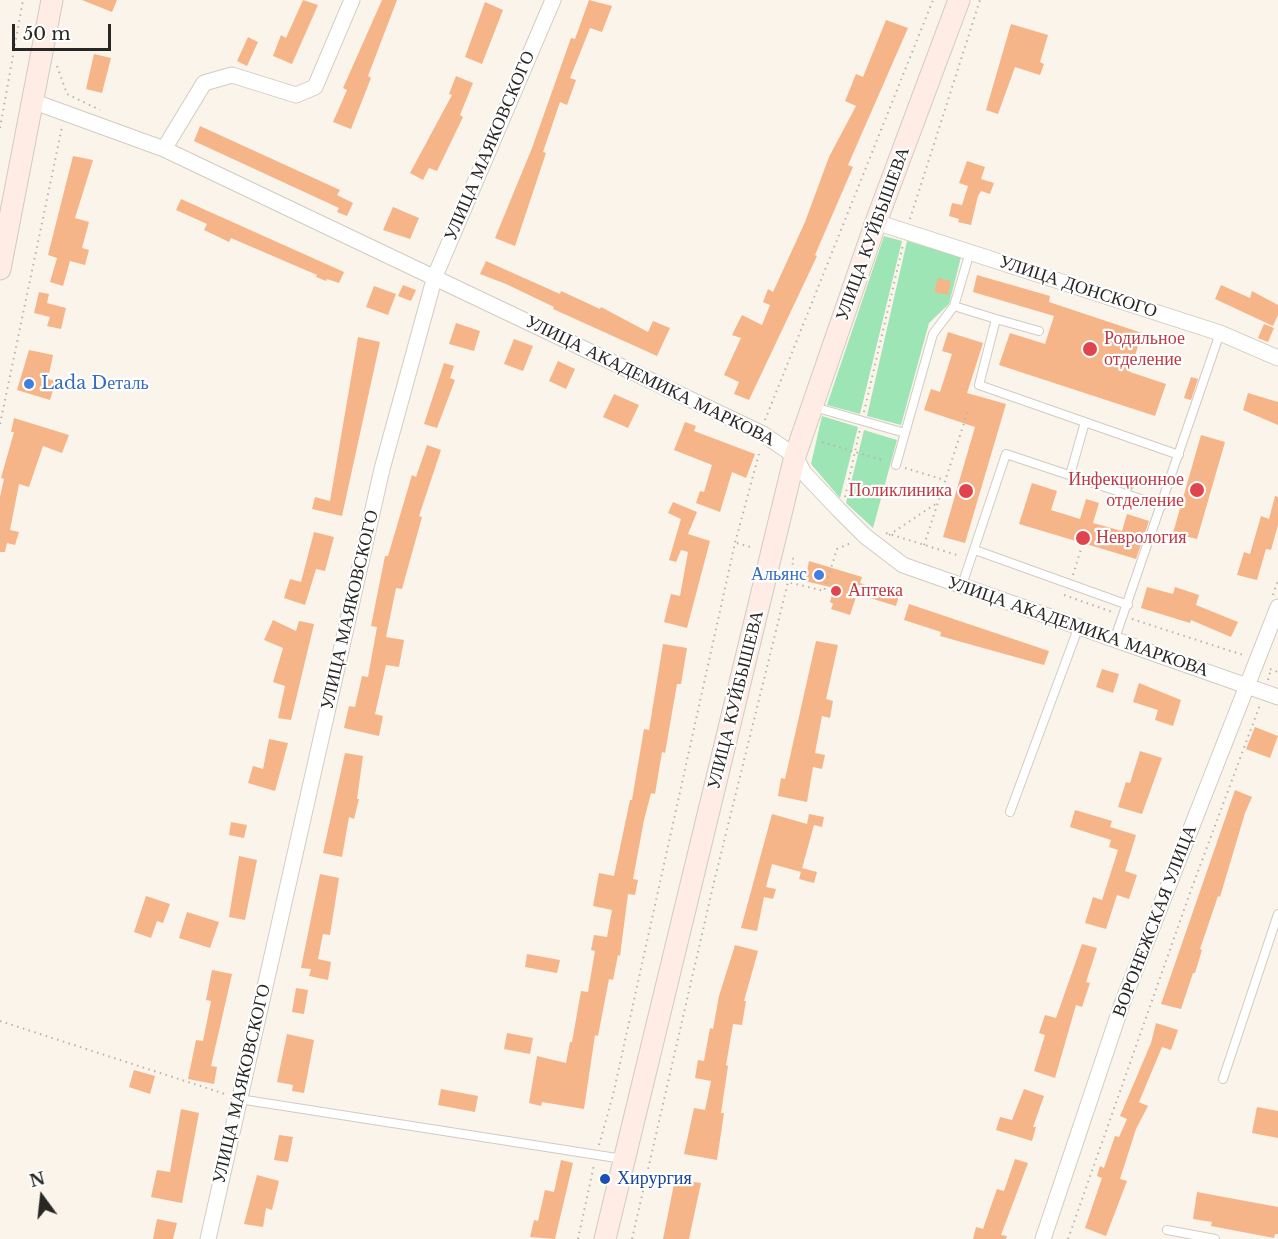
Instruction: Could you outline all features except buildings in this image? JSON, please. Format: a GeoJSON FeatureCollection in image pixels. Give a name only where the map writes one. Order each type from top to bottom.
{"type":"FeatureCollection","features":[{"type":"Feature","properties":{"kind":"street"},"geometry":{"type":"LineString","coordinates":[[0,269],[52,0]]}},
{"type":"Feature","properties":{"kind":"street"},"geometry":{"type":"LineString","coordinates":[[164,149],[204,83],[232,75],[297,95],[315,87],[352,0]]}},
{"type":"Feature","properties":{"kind":"street","name":"УЛИЦА МАЯКОВСКОГО"},"geometry":{"type":"LineString","coordinates":[[208,1239],[382,469],[435,276],[553,0]]}},
{"type":"Feature","properties":{"kind":"street","name":"УЛИЦА КУЙБЫШЕВА"},"geometry":{"type":"LineString","coordinates":[[605,1239],[795,456],[876,222],[959,0]]}},
{"type":"Feature","properties":{"kind":"street","name":"УЛИЦА АКАДЕМИКА МАРКОВА"},"geometry":{"type":"LineString","coordinates":[[32,101],[164,149],[763,434],[795,456],[804,473],[839,510],[865,536],[903,565],[1079,625],[1272,695]]}},
{"type":"Feature","properties":{"kind":"street","name":"УЛИЦА ДОНСКОГО"},"geometry":{"type":"LineString","coordinates":[[876,222],[1220,333],[1278,358]]}},
{"type":"Feature","properties":{"kind":"street","name":"ВОРОНЕЖСКАЯ УЛИЦА"},"geometry":{"type":"LineString","coordinates":[[1043,1239],[1122,1004],[1278,607]]}},
{"type":"Feature","properties":{"kind":"lane"},"geometry":{"type":"LineString","coordinates":[[896,465],[933,334],[954,306],[970,252]]}},
{"type":"Feature","properties":{"kind":"lane"},"geometry":{"type":"LineString","coordinates":[[954,306],[1039,331]]}},
{"type":"Feature","properties":{"kind":"lane"},"geometry":{"type":"LineString","coordinates":[[996,319],[979,385],[1179,455]]}},
{"type":"Feature","properties":{"kind":"lane"},"geometry":{"type":"LineString","coordinates":[[1115,638],[1220,333]]}},
{"type":"Feature","properties":{"kind":"lane"},"geometry":{"type":"LineString","coordinates":[[812,407],[905,433]]}},
{"type":"Feature","properties":{"kind":"lane"},"geometry":{"type":"LineString","coordinates":[[1070,475],[1085,422]]}},
{"type":"Feature","properties":{"kind":"lane"},"geometry":{"type":"LineString","coordinates":[[962,585],[1006,454],[1162,506]]}},
{"type":"Feature","properties":{"kind":"lane"},"geometry":{"type":"LineString","coordinates":[[975,550],[1128,605]]}},
{"type":"Feature","properties":{"kind":"lane"},"geometry":{"type":"LineString","coordinates":[[1010,812],[1079,625]]}},
{"type":"Feature","properties":{"kind":"lane"},"geometry":{"type":"LineString","coordinates":[[1223,1079],[1278,914]]}},
{"type":"Feature","properties":{"kind":"lane"},"geometry":{"type":"LineString","coordinates":[[239,1099],[596,1157],[625,1159]]}},
{"type":"Feature","properties":{"kind":"lane"},"geometry":{"type":"LineString","coordinates":[[1167,1230],[1215,1239]]}},
{"type":"Feature","properties":{"kind":"path"},"geometry":{"type":"LineString","coordinates":[[0,128],[22,0]]}},
{"type":"Feature","properties":{"kind":"path"},"geometry":{"type":"LineString","coordinates":[[578,1239],[596,1157],[613,1095],[735,543],[768,409],[933,0]]}},
{"type":"Feature","properties":{"kind":"path"},"geometry":{"type":"LineString","coordinates":[[839,510],[843,504],[907,231],[980,0]]}},
{"type":"Feature","properties":{"kind":"path"},"geometry":{"type":"LineString","coordinates":[[0,424],[67,94]]}},
{"type":"Feature","properties":{"kind":"path"},"geometry":{"type":"LineString","coordinates":[[924,545],[968,411]]}},
{"type":"Feature","properties":{"kind":"path"},"geometry":{"type":"LineString","coordinates":[[822,442],[945,480]]}},
{"type":"Feature","properties":{"kind":"path"},"geometry":{"type":"LineString","coordinates":[[889,535],[938,503]]}},
{"type":"Feature","properties":{"kind":"path"},"geometry":{"type":"LineString","coordinates":[[632,1239],[714,882],[788,582],[824,591],[837,549],[865,536]]}},
{"type":"Feature","properties":{"kind":"path"},"geometry":{"type":"LineString","coordinates":[[1070,585],[1082,546]]}},
{"type":"Feature","properties":{"kind":"path"},"geometry":{"type":"LineString","coordinates":[[1068,1239],[1191,890],[1272,695]]}},
{"type":"Feature","properties":{"kind":"path"},"geometry":{"type":"LineString","coordinates":[[0,1021],[239,1099]]}},
{"type":"Feature","properties":{"kind":"green space"},"geometry":{"type":"Polygon","coordinates":[[[884,236],[902,241],[860,414],[827,405],[884,236]]]}},
{"type":"Feature","properties":{"kind":"green space"},"geometry":{"type":"Polygon","coordinates":[[[907,241],[961,257],[949,304],[929,323],[901,425],[867,416],[907,241]]]}},
{"type":"Feature","properties":{"kind":"green space"},"geometry":{"type":"Polygon","coordinates":[[[822,416],[858,427],[840,498],[811,464],[822,416]]]}},
{"type":"Feature","properties":{"kind":"green space"},"geometry":{"type":"Polygon","coordinates":[[[864,430],[897,440],[873,528],[846,503],[864,430]]]}},
{"type":"Feature","properties":{"kind":"place","name":"Родильное отделение"},"geometry":{"type":"Point","coordinates":[1090,349]}},
{"type":"Feature","properties":{"kind":"place","name":"Lada Dеталь"},"geometry":{"type":"Point","coordinates":[29,384]}},
{"type":"Feature","properties":{"kind":"place","name":"Инфекционное отделение"},"geometry":{"type":"Point","coordinates":[1197,490]}},
{"type":"Feature","properties":{"kind":"place","name":"Поликлиника"},"geometry":{"type":"Point","coordinates":[966,491]}},
{"type":"Feature","properties":{"kind":"place","name":"Неврология"},"geometry":{"type":"Point","coordinates":[1083,538]}},
{"type":"Feature","properties":{"kind":"place","name":"Альянс"},"geometry":{"type":"Point","coordinates":[819,575]}},
{"type":"Feature","properties":{"kind":"place","name":"Аптека"},"geometry":{"type":"Point","coordinates":[836,591]}},
{"type":"Feature","properties":{"kind":"place","name":"Хирургия"},"geometry":{"type":"Point","coordinates":[605,1179]}}]}
